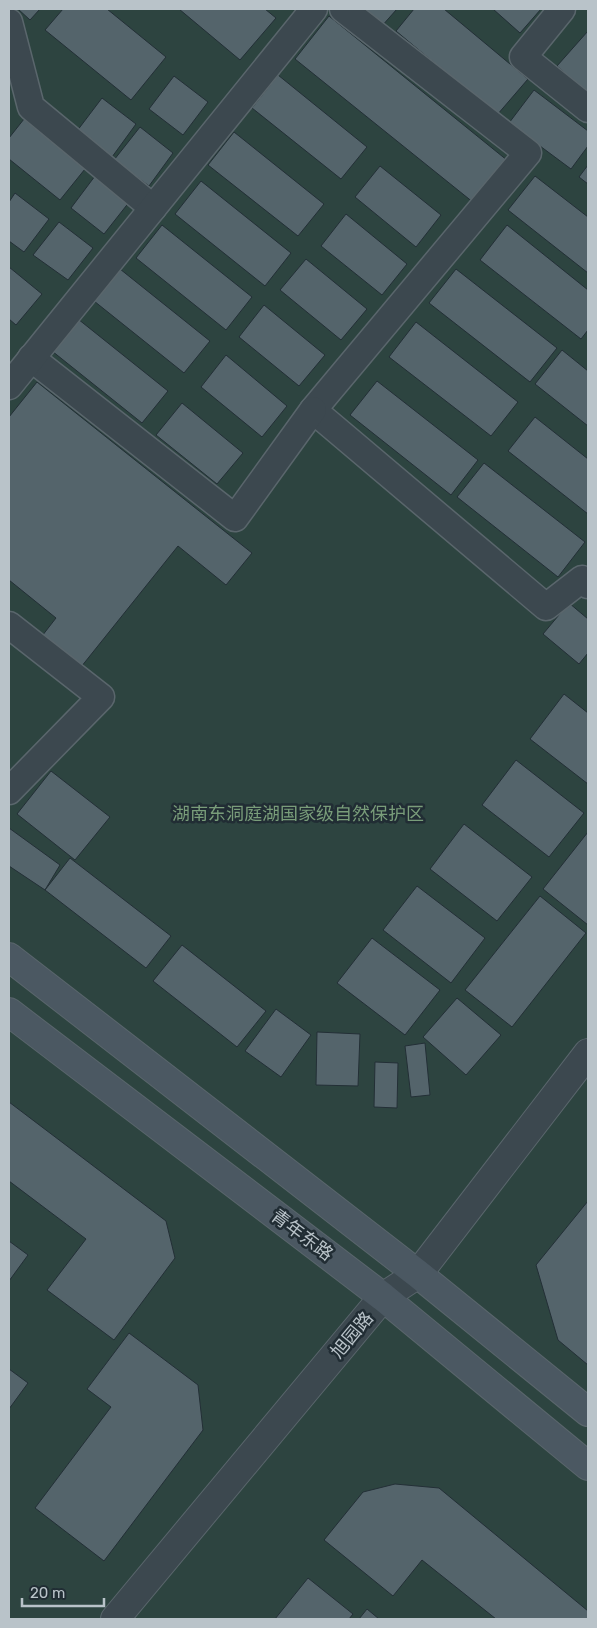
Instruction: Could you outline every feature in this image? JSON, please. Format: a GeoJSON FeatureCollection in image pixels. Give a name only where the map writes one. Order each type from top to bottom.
{"type":"FeatureCollection","features":[{"type":"Feature","properties":{"kind":"main road"},"geometry":{"type":"LineString","coordinates":[[9,957],[418,1274],[588,1412]]}},
{"type":"Feature","properties":{"kind":"main road","name":"青年东路"},"geometry":{"type":"LineString","coordinates":[[9,1012],[383,1297],[588,1466]]}},
{"type":"Feature","properties":{"kind":"street"},"geometry":{"type":"LineString","coordinates":[[9,386],[314,9]]}},
{"type":"Feature","properties":{"kind":"street"},"geometry":{"type":"LineString","coordinates":[[31,358],[235,518],[314,410],[528,153],[343,9]]}},
{"type":"Feature","properties":{"kind":"street"},"geometry":{"type":"LineString","coordinates":[[562,9],[523,57],[588,109]]}},
{"type":"Feature","properties":{"kind":"street"},"geometry":{"type":"LineString","coordinates":[[9,22],[30,107],[153,208]]}},
{"type":"Feature","properties":{"kind":"street"},"geometry":{"type":"LineString","coordinates":[[314,410],[546,606],[582,579],[588,584]]}},
{"type":"Feature","properties":{"kind":"street"},"geometry":{"type":"LineString","coordinates":[[9,625],[101,697],[9,791]]}},
{"type":"Feature","properties":{"kind":"street","name":"旭园路"},"geometry":{"type":"LineString","coordinates":[[115,1619],[383,1297],[418,1274],[588,1053]]}},
{"type":"Feature","properties":{"kind":"green space","name":"湖南东洞庭湖国家级自然保护区"},"geometry":{"type":"Polygon","coordinates":[[[9,9],[588,9],[588,1619],[9,1619],[9,9]]]}},
{"type":"Feature","properties":{"kind":"building"},"geometry":{"type":"Polygon","coordinates":[[[18,9],[40,9],[30,20],[18,9]]]}},
{"type":"Feature","properties":{"kind":"building"},"geometry":{"type":"Polygon","coordinates":[[[63,9],[107,9],[166,57],[131,100],[45,30],[63,9]]]}},
{"type":"Feature","properties":{"kind":"building"},"geometry":{"type":"Polygon","coordinates":[[[179,9],[265,9],[276,18],[240,60],[179,9]]]}},
{"type":"Feature","properties":{"kind":"building"},"geometry":{"type":"Polygon","coordinates":[[[359,9],[397,9],[381,27],[359,9]]]}},
{"type":"Feature","properties":{"kind":"building"},"geometry":{"type":"Polygon","coordinates":[[[414,9],[444,9],[528,79],[497,115],[396,31],[414,9]]]}},
{"type":"Feature","properties":{"kind":"building"},"geometry":{"type":"Polygon","coordinates":[[[493,9],[541,9],[520,33],[493,9]]]}},
{"type":"Feature","properties":{"kind":"building"},"geometry":{"type":"Polygon","coordinates":[[[329,16],[508,161],[474,203],[295,59],[329,16]]]}},
{"type":"Feature","properties":{"kind":"building"},"geometry":{"type":"Polygon","coordinates":[[[588,31],[588,94],[557,66],[588,31]]]}},
{"type":"Feature","properties":{"kind":"building"},"geometry":{"type":"Polygon","coordinates":[[[278,75],[367,147],[341,179],[252,108],[278,75]]]}},
{"type":"Feature","properties":{"kind":"building"},"geometry":{"type":"Polygon","coordinates":[[[174,76],[208,102],[183,135],[149,109],[174,76]]]}},
{"type":"Feature","properties":{"kind":"building"},"geometry":{"type":"Polygon","coordinates":[[[534,90],[588,131],[588,146],[571,169],[509,123],[534,90]]]}},
{"type":"Feature","properties":{"kind":"building"},"geometry":{"type":"Polygon","coordinates":[[[102,98],[136,124],[112,157],[77,131],[102,98]]]}},
{"type":"Feature","properties":{"kind":"building"},"geometry":{"type":"Polygon","coordinates":[[[24,119],[85,169],[60,200],[9,159],[9,138],[24,119]]]}},
{"type":"Feature","properties":{"kind":"building"},"geometry":{"type":"Polygon","coordinates":[[[140,127],[173,153],[149,186],[114,160],[140,127]]]}},
{"type":"Feature","properties":{"kind":"building"},"geometry":{"type":"Polygon","coordinates":[[[234,132],[324,204],[298,236],[208,165],[234,132]]]}},
{"type":"Feature","properties":{"kind":"building"},"geometry":{"type":"Polygon","coordinates":[[[588,165],[588,184],[579,177],[588,165]]]}},
{"type":"Feature","properties":{"kind":"building"},"geometry":{"type":"Polygon","coordinates":[[[380,166],[441,215],[416,247],[355,197],[380,166]]]}},
{"type":"Feature","properties":{"kind":"building"},"geometry":{"type":"Polygon","coordinates":[[[95,176],[130,201],[104,234],[71,208],[95,176]]]}},
{"type":"Feature","properties":{"kind":"building"},"geometry":{"type":"Polygon","coordinates":[[[535,176],[588,217],[588,273],[508,210],[535,176]]]}},
{"type":"Feature","properties":{"kind":"building"},"geometry":{"type":"Polygon","coordinates":[[[201,181],[291,253],[265,286],[175,214],[201,181]]]}},
{"type":"Feature","properties":{"kind":"building"},"geometry":{"type":"Polygon","coordinates":[[[15,193],[49,219],[24,252],[9,241],[9,202],[15,193]]]}},
{"type":"Feature","properties":{"kind":"building"},"geometry":{"type":"Polygon","coordinates":[[[346,214],[407,264],[382,295],[321,246],[346,214]]]}},
{"type":"Feature","properties":{"kind":"building"},"geometry":{"type":"Polygon","coordinates":[[[59,222],[93,248],[68,280],[33,255],[59,222]]]}},
{"type":"Feature","properties":{"kind":"building"},"geometry":{"type":"Polygon","coordinates":[[[162,225],[252,297],[226,330],[136,258],[162,225]]]}},
{"type":"Feature","properties":{"kind":"building"},"geometry":{"type":"Polygon","coordinates":[[[507,225],[588,290],[588,330],[581,339],[480,260],[507,225]]]}},
{"type":"Feature","properties":{"kind":"building"},"geometry":{"type":"Polygon","coordinates":[[[306,259],[367,309],[341,340],[280,290],[306,259]]]}},
{"type":"Feature","properties":{"kind":"building"},"geometry":{"type":"Polygon","coordinates":[[[9,267],[42,294],[16,325],[9,319],[9,267]]]}},
{"type":"Feature","properties":{"kind":"building"},"geometry":{"type":"Polygon","coordinates":[[[120,269],[210,341],[184,373],[94,301],[120,269]]]}},
{"type":"Feature","properties":{"kind":"building"},"geometry":{"type":"Polygon","coordinates":[[[456,269],[557,348],[530,382],[429,303],[456,269]]]}},
{"type":"Feature","properties":{"kind":"building"},"geometry":{"type":"Polygon","coordinates":[[[264,305],[325,355],[299,386],[239,337],[264,305]]]}},
{"type":"Feature","properties":{"kind":"building"},"geometry":{"type":"Polygon","coordinates":[[[78,319],[168,391],[142,423],[52,351],[78,319]]]}},
{"type":"Feature","properties":{"kind":"building"},"geometry":{"type":"Polygon","coordinates":[[[416,322],[518,402],[491,436],[389,357],[416,322]]]}},
{"type":"Feature","properties":{"kind":"building"},"geometry":{"type":"Polygon","coordinates":[[[562,350],[588,371],[588,426],[535,384],[562,350]]]}},
{"type":"Feature","properties":{"kind":"building"},"geometry":{"type":"Polygon","coordinates":[[[226,355],[287,406],[262,437],[201,387],[226,355]]]}},
{"type":"Feature","properties":{"kind":"building"},"geometry":{"type":"Polygon","coordinates":[[[377,381],[478,460],[451,495],[350,415],[377,381]]]}},
{"type":"Feature","properties":{"kind":"building"},"geometry":{"type":"Polygon","coordinates":[[[37,382],[252,553],[226,585],[178,546],[81,667],[42,636],[56,618],[9,580],[9,417],[37,382]]]}},
{"type":"Feature","properties":{"kind":"building"},"geometry":{"type":"Polygon","coordinates":[[[182,403],[243,453],[217,484],[156,435],[182,403]]]}},
{"type":"Feature","properties":{"kind":"building"},"geometry":{"type":"Polygon","coordinates":[[[535,417],[588,459],[588,514],[508,451],[535,417]]]}},
{"type":"Feature","properties":{"kind":"building"},"geometry":{"type":"Polygon","coordinates":[[[484,463],[585,542],[558,577],[457,497],[484,463]]]}},
{"type":"Feature","properties":{"kind":"building"},"geometry":{"type":"Polygon","coordinates":[[[569,603],[588,619],[588,653],[579,664],[543,634],[569,603]]]}},
{"type":"Feature","properties":{"kind":"building"},"geometry":{"type":"Polygon","coordinates":[[[564,694],[588,713],[588,784],[530,739],[564,694]]]}},
{"type":"Feature","properties":{"kind":"building"},"geometry":{"type":"Polygon","coordinates":[[[516,760],[584,813],[549,857],[482,805],[516,760]]]}},
{"type":"Feature","properties":{"kind":"building"},"geometry":{"type":"Polygon","coordinates":[[[51,771],[110,817],[75,860],[17,814],[51,771]]]}},
{"type":"Feature","properties":{"kind":"building"},"geometry":{"type":"Polygon","coordinates":[[[464,824],[532,877],[497,921],[430,869],[464,824]]]}},
{"type":"Feature","properties":{"kind":"building"},"geometry":{"type":"Polygon","coordinates":[[[9,828],[60,865],[45,890],[9,866],[9,828]]]}},
{"type":"Feature","properties":{"kind":"building"},"geometry":{"type":"Polygon","coordinates":[[[588,832],[588,925],[543,889],[588,832]]]}},
{"type":"Feature","properties":{"kind":"building"},"geometry":{"type":"Polygon","coordinates":[[[70,858],[171,936],[146,968],[45,890],[70,858]]]}},
{"type":"Feature","properties":{"kind":"building"},"geometry":{"type":"Polygon","coordinates":[[[417,886],[485,938],[451,983],[383,930],[417,886]]]}},
{"type":"Feature","properties":{"kind":"building"},"geometry":{"type":"Polygon","coordinates":[[[540,896],[586,933],[512,1027],[465,990],[540,896]]]}},
{"type":"Feature","properties":{"kind":"building"},"geometry":{"type":"Polygon","coordinates":[[[372,938],[440,990],[405,1035],[337,983],[372,938]]]}},
{"type":"Feature","properties":{"kind":"building"},"geometry":{"type":"Polygon","coordinates":[[[182,945],[266,1011],[237,1047],[153,981],[182,945]]]}},
{"type":"Feature","properties":{"kind":"building"},"geometry":{"type":"Polygon","coordinates":[[[457,998],[501,1035],[466,1075],[423,1037],[457,998]]]}},
{"type":"Feature","properties":{"kind":"building"},"geometry":{"type":"Polygon","coordinates":[[[276,1009],[311,1035],[281,1077],[245,1051],[276,1009]]]}},
{"type":"Feature","properties":{"kind":"building"},"geometry":{"type":"Polygon","coordinates":[[[317,1032],[360,1034],[358,1086],[316,1085],[317,1032]]]}},
{"type":"Feature","properties":{"kind":"building"},"geometry":{"type":"Polygon","coordinates":[[[425,1043],[430,1095],[411,1097],[405,1046],[425,1043]]]}},
{"type":"Feature","properties":{"kind":"building"},"geometry":{"type":"Polygon","coordinates":[[[375,1062],[398,1063],[397,1108],[374,1107],[375,1062]]]}},
{"type":"Feature","properties":{"kind":"building"},"geometry":{"type":"Polygon","coordinates":[[[9,1102],[166,1221],[175,1258],[114,1340],[47,1290],[86,1239],[9,1181],[9,1102]]]}},
{"type":"Feature","properties":{"kind":"building"},"geometry":{"type":"Polygon","coordinates":[[[588,1201],[588,1365],[558,1340],[536,1265],[588,1201]]]}},
{"type":"Feature","properties":{"kind":"building"},"geometry":{"type":"Polygon","coordinates":[[[9,1241],[28,1255],[9,1281],[9,1241]]]}},
{"type":"Feature","properties":{"kind":"building"},"geometry":{"type":"Polygon","coordinates":[[[129,1333],[198,1385],[203,1430],[104,1561],[35,1508],[111,1407],[87,1389],[129,1333]]]}},
{"type":"Feature","properties":{"kind":"building"},"geometry":{"type":"Polygon","coordinates":[[[9,1369],[28,1383],[9,1409],[9,1369]]]}},
{"type":"Feature","properties":{"kind":"building"},"geometry":{"type":"Polygon","coordinates":[[[395,1484],[439,1488],[588,1611],[588,1619],[496,1619],[422,1560],[393,1596],[324,1540],[363,1492],[395,1484]]]}},
{"type":"Feature","properties":{"kind":"building"},"geometry":{"type":"Polygon","coordinates":[[[308,1578],[353,1614],[349,1619],[275,1619],[308,1578]]]}},
{"type":"Feature","properties":{"kind":"building"},"geometry":{"type":"Polygon","coordinates":[[[367,1609],[379,1619],[359,1619],[367,1609]]]}}]}
